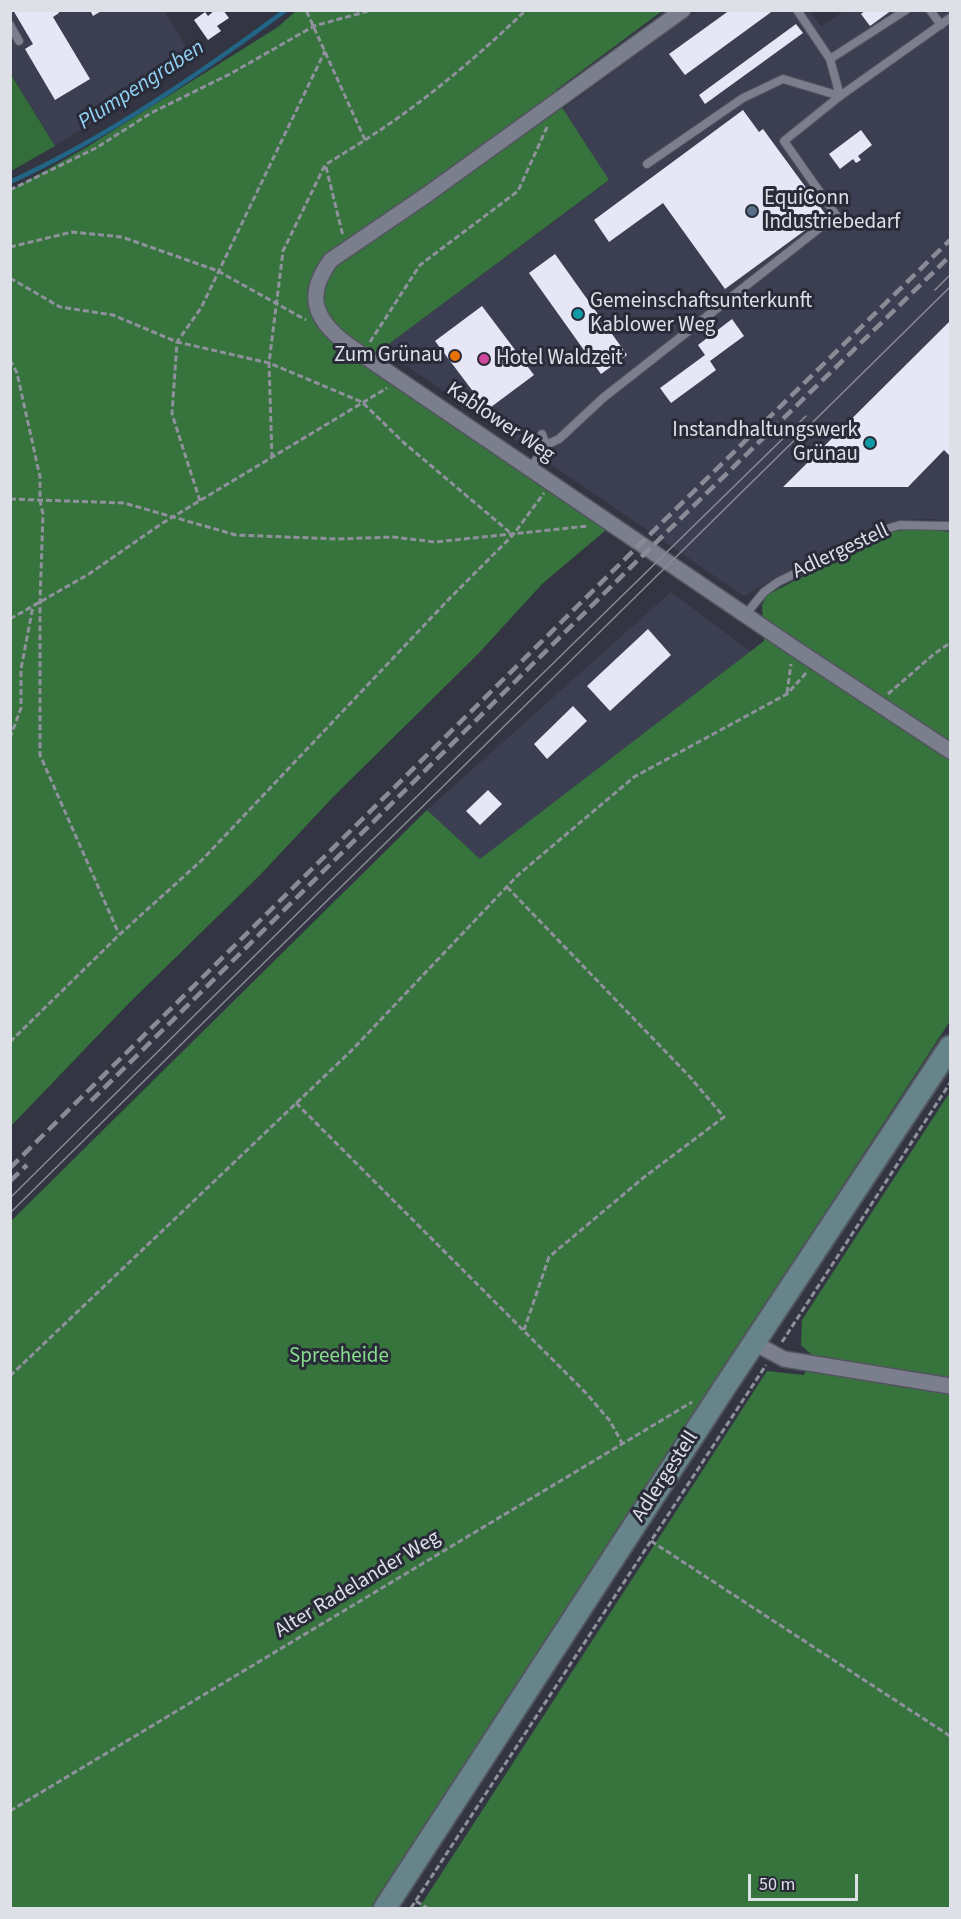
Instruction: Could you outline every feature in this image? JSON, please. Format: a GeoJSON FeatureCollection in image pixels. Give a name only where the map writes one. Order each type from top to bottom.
{"type":"FeatureCollection","features":[{"type":"Feature","properties":{"kind":"main road","name":"Adlergestell"},"geometry":{"type":"LineString","coordinates":[[385,1908],[764,1349],[951,1047]]}},
{"type":"Feature","properties":{"kind":"street","name":"Kablower Weg"},"geometry":{"type":"LineString","coordinates":[[683,10],[425,196],[331,260],[317,286],[316,300],[320,317],[327,327],[348,345],[794,648],[951,751]]}},
{"type":"Feature","properties":{"kind":"street"},"geometry":{"type":"LineString","coordinates":[[764,1349],[784,1359],[951,1386]]}},
{"type":"Feature","properties":{"kind":"lane"},"geometry":{"type":"LineString","coordinates":[[797,10],[830,59],[840,96]]}},
{"type":"Feature","properties":{"kind":"lane"},"geometry":{"type":"LineString","coordinates":[[830,59],[906,10]]}},
{"type":"Feature","properties":{"kind":"lane"},"geometry":{"type":"LineString","coordinates":[[930,10],[941,25]]}},
{"type":"Feature","properties":{"kind":"lane"},"geometry":{"type":"LineString","coordinates":[[530,469],[546,445],[559,439],[603,398],[837,215],[784,141],[840,96],[951,18]]}},
{"type":"Feature","properties":{"kind":"lane"},"geometry":{"type":"LineString","coordinates":[[10,25],[19,41]]}},
{"type":"Feature","properties":{"kind":"lane"},"geometry":{"type":"LineString","coordinates":[[647,164],[743,98],[783,79],[840,96]]}},
{"type":"Feature","properties":{"kind":"lane"},"geometry":{"type":"LineString","coordinates":[[542,434],[546,445]]}},
{"type":"Feature","properties":{"kind":"lane","name":"Adlergestell"},"geometry":{"type":"LineString","coordinates":[[746,614],[764,592],[778,582],[883,530],[900,525],[951,525]]}},
{"type":"Feature","properties":{"kind":"path"},"geometry":{"type":"LineString","coordinates":[[306,10],[365,140]]}},
{"type":"Feature","properties":{"kind":"path"},"geometry":{"type":"LineString","coordinates":[[10,190],[96,148],[151,113],[230,74],[314,26],[372,10]]}},
{"type":"Feature","properties":{"kind":"path"},"geometry":{"type":"LineString","coordinates":[[272,458],[269,363],[283,251],[325,165],[396,121],[483,52],[526,10]]}},
{"type":"Feature","properties":{"kind":"path"},"geometry":{"type":"LineString","coordinates":[[200,501],[172,414],[177,342],[201,308],[325,51]]}},
{"type":"Feature","properties":{"kind":"path"},"geometry":{"type":"LineString","coordinates":[[362,354],[420,265],[518,191],[547,127],[555,103]]}},
{"type":"Feature","properties":{"kind":"path"},"geometry":{"type":"LineString","coordinates":[[325,165],[346,249]]}},
{"type":"Feature","properties":{"kind":"path"},"geometry":{"type":"LineString","coordinates":[[10,247],[72,232],[122,237],[218,271],[277,303]]}},
{"type":"Feature","properties":{"kind":"path"},"geometry":{"type":"LineString","coordinates":[[10,278],[60,307],[113,315],[177,342],[269,363],[362,402],[403,442],[513,535]]}},
{"type":"Feature","properties":{"kind":"path"},"geometry":{"type":"LineString","coordinates":[[10,360],[17,373],[40,477],[42,514],[40,755],[119,934]]}},
{"type":"Feature","properties":{"kind":"path"},"geometry":{"type":"LineString","coordinates":[[10,619],[89,574],[171,518],[388,388],[397,378]]}},
{"type":"Feature","properties":{"kind":"path"},"geometry":{"type":"LineString","coordinates":[[10,1042],[119,934],[202,860],[449,599],[513,535],[551,483]]}},
{"type":"Feature","properties":{"kind":"path"},"geometry":{"type":"LineString","coordinates":[[10,499],[124,503],[236,536],[338,539],[393,537],[435,542],[589,526],[603,518]]}},
{"type":"Feature","properties":{"kind":"path"},"geometry":{"type":"LineString","coordinates":[[10,738],[21,708],[21,669],[33,606]]}},
{"type":"Feature","properties":{"kind":"path"},"geometry":{"type":"LineString","coordinates":[[878,703],[934,654],[951,643]]}},
{"type":"Feature","properties":{"kind":"path"},"geometry":{"type":"LineString","coordinates":[[787,694],[794,648]]}},
{"type":"Feature","properties":{"kind":"path"},"geometry":{"type":"LineString","coordinates":[[10,1376],[352,1050],[518,875],[634,777],[787,694],[816,662]]}},
{"type":"Feature","properties":{"kind":"path"},"geometry":{"type":"LineString","coordinates":[[507,887],[690,1077],[724,1117],[643,1178],[549,1257],[524,1330]]}},
{"type":"Feature","properties":{"kind":"path"},"geometry":{"type":"LineString","coordinates":[[411,1908],[651,1540],[764,1349],[951,1083]]}},
{"type":"Feature","properties":{"kind":"path"},"geometry":{"type":"LineString","coordinates":[[296,1103],[586,1393],[610,1420],[622,1444]]}},
{"type":"Feature","properties":{"kind":"path","name":"Alter Radelander Weg"},"geometry":{"type":"LineString","coordinates":[[10,1812],[695,1400]]}},
{"type":"Feature","properties":{"kind":"path"},"geometry":{"type":"LineString","coordinates":[[651,1540],[951,1736]]}},
{"type":"Feature","properties":{"kind":"path"},"geometry":{"type":"LineString","coordinates":[[416,1900],[427,1908]]}},
{"type":"Feature","properties":{"kind":"shaded area"},"geometry":{"type":"Polygon","coordinates":[[[11,11],[164,11],[193,58],[55,146],[11,73],[11,11]]]}},
{"type":"Feature","properties":{"kind":"shaded area"},"geometry":{"type":"Polygon","coordinates":[[[697,11],[810,11],[821,27],[844,11],[950,11],[950,522],[934,519],[899,520],[872,527],[744,596],[382,349],[609,181],[563,109],[697,11]]]}},
{"type":"Feature","properties":{"kind":"shaded area"},"geometry":{"type":"Polygon","coordinates":[[[671,592],[751,652],[480,859],[427,810],[671,592]]]}},
{"type":"Feature","properties":{"kind":"green space"},"geometry":{"type":"Polygon","coordinates":[[[296,11],[662,11],[556,90],[563,109],[609,180],[382,349],[370,367],[606,530],[542,584],[478,654],[334,796],[260,875],[129,1003],[11,1126],[11,190],[87,147],[278,27],[296,11]]]}},
{"type":"Feature","properties":{"kind":"green space"},"geometry":{"type":"Polygon","coordinates":[[[10,73],[55,146],[11,171],[10,171],[10,73]]]}},
{"type":"Feature","properties":{"kind":"green space","name":"Spreeheide"},"geometry":{"type":"Polygon","coordinates":[[[919,528],[950,532],[950,1021],[372,1908],[11,1908],[11,1221],[427,810],[480,859],[764,641],[762,605],[767,595],[889,532],[919,528]]]}},
{"type":"Feature","properties":{"kind":"green space"},"geometry":{"type":"Polygon","coordinates":[[[950,1092],[950,1908],[419,1908],[767,1371],[804,1375],[813,1356],[801,1345],[802,1320],[950,1092]]]}},
{"type":"Feature","properties":{"kind":"building"},"geometry":{"type":"Polygon","coordinates":[[[13,10],[58,10],[59,13],[53,17],[90,79],[55,100],[25,49],[33,44],[13,10]]]}},
{"type":"Feature","properties":{"kind":"building"},"geometry":{"type":"Polygon","coordinates":[[[90,10],[103,10],[93,16],[90,10]]]}},
{"type":"Feature","properties":{"kind":"building"},"geometry":{"type":"Polygon","coordinates":[[[215,10],[223,10],[229,18],[217,26],[221,31],[208,40],[194,20],[205,12],[208,16],[215,10]]]}},
{"type":"Feature","properties":{"kind":"building"},"geometry":{"type":"Polygon","coordinates":[[[730,10],[774,10],[685,75],[669,54],[730,10]]]}},
{"type":"Feature","properties":{"kind":"building"},"geometry":{"type":"Polygon","coordinates":[[[866,10],[892,10],[870,26],[861,14],[866,10]]]}},
{"type":"Feature","properties":{"kind":"building"},"geometry":{"type":"Polygon","coordinates":[[[796,24],[803,33],[705,104],[699,95],[796,24]]]}},
{"type":"Feature","properties":{"kind":"building"},"geometry":{"type":"Polygon","coordinates":[[[743,110],[759,132],[763,129],[826,215],[725,289],[663,203],[609,242],[594,220],[743,110]]]}},
{"type":"Feature","properties":{"kind":"building"},"geometry":{"type":"Polygon","coordinates":[[[861,130],[872,145],[858,156],[861,160],[856,163],[853,159],[840,169],[829,154],[861,130]]]}},
{"type":"Feature","properties":{"kind":"building","name":"Gemeinschaftsunterkunft Kablower Weg"},"geometry":{"type":"Polygon","coordinates":[[[555,254],[627,355],[601,374],[529,273],[555,254]]]}},
{"type":"Feature","properties":{"kind":"building"},"geometry":{"type":"Polygon","coordinates":[[[482,306],[534,375],[487,410],[435,341],[482,306]]]}},
{"type":"Feature","properties":{"kind":"building"},"geometry":{"type":"Polygon","coordinates":[[[732,319],[744,336],[710,361],[716,370],[671,403],[660,388],[705,355],[698,345],[732,319]]]}},
{"type":"Feature","properties":{"kind":"building"},"geometry":{"type":"Polygon","coordinates":[[[950,321],[950,456],[944,450],[908,487],[783,487],[950,321]]]}},
{"type":"Feature","properties":{"kind":"building"},"geometry":{"type":"Polygon","coordinates":[[[648,629],[671,655],[610,711],[587,686],[648,629]]]}},
{"type":"Feature","properties":{"kind":"building"},"geometry":{"type":"Polygon","coordinates":[[[573,706],[587,721],[547,759],[534,744],[573,706]]]}},
{"type":"Feature","properties":{"kind":"building"},"geometry":{"type":"Polygon","coordinates":[[[488,790],[502,804],[480,825],[466,811],[488,790]]]}},
{"type":"Feature","properties":{"kind":"waterway","name":"Plumpengraben"},"geometry":{"type":"LineString","coordinates":[[10,182],[117,125],[220,58],[286,10]]}},
{"type":"Feature","properties":{"kind":"tram line"},"geometry":{"type":"LineString","coordinates":[[935,290],[950,275]]}},
{"type":"Feature","properties":{"kind":"tram line"},"geometry":{"type":"LineString","coordinates":[[10,1213],[950,287]]}},
{"type":"Feature","properties":{"kind":"tram line"},"geometry":{"type":"LineString","coordinates":[[10,1198],[806,416]]}},
{"type":"Feature","properties":{"kind":"railway"},"geometry":{"type":"LineString","coordinates":[[10,1168],[950,240]]}},
{"type":"Feature","properties":{"kind":"railway"},"geometry":{"type":"LineString","coordinates":[[91,1101],[637,561],[950,256]]}},
{"type":"Feature","properties":{"kind":"railway"},"geometry":{"type":"LineString","coordinates":[[10,1181],[27,1165]]}},
{"type":"Feature","properties":{"kind":"place","name":"EquiConn Industriebedarf"},"geometry":{"type":"Point","coordinates":[752,211]}},
{"type":"Feature","properties":{"kind":"place","name":"Gemeinschaftsunterkunft Kablower Weg"},"geometry":{"type":"Point","coordinates":[578,314]}},
{"type":"Feature","properties":{"kind":"place","name":"Zum Grünau"},"geometry":{"type":"Point","coordinates":[455,356]}},
{"type":"Feature","properties":{"kind":"place","name":"Hotel Waldzeit"},"geometry":{"type":"Point","coordinates":[484,359]}},
{"type":"Feature","properties":{"kind":"place","name":"Instandhaltungswerk Grünau"},"geometry":{"type":"Point","coordinates":[870,443]}}]}
